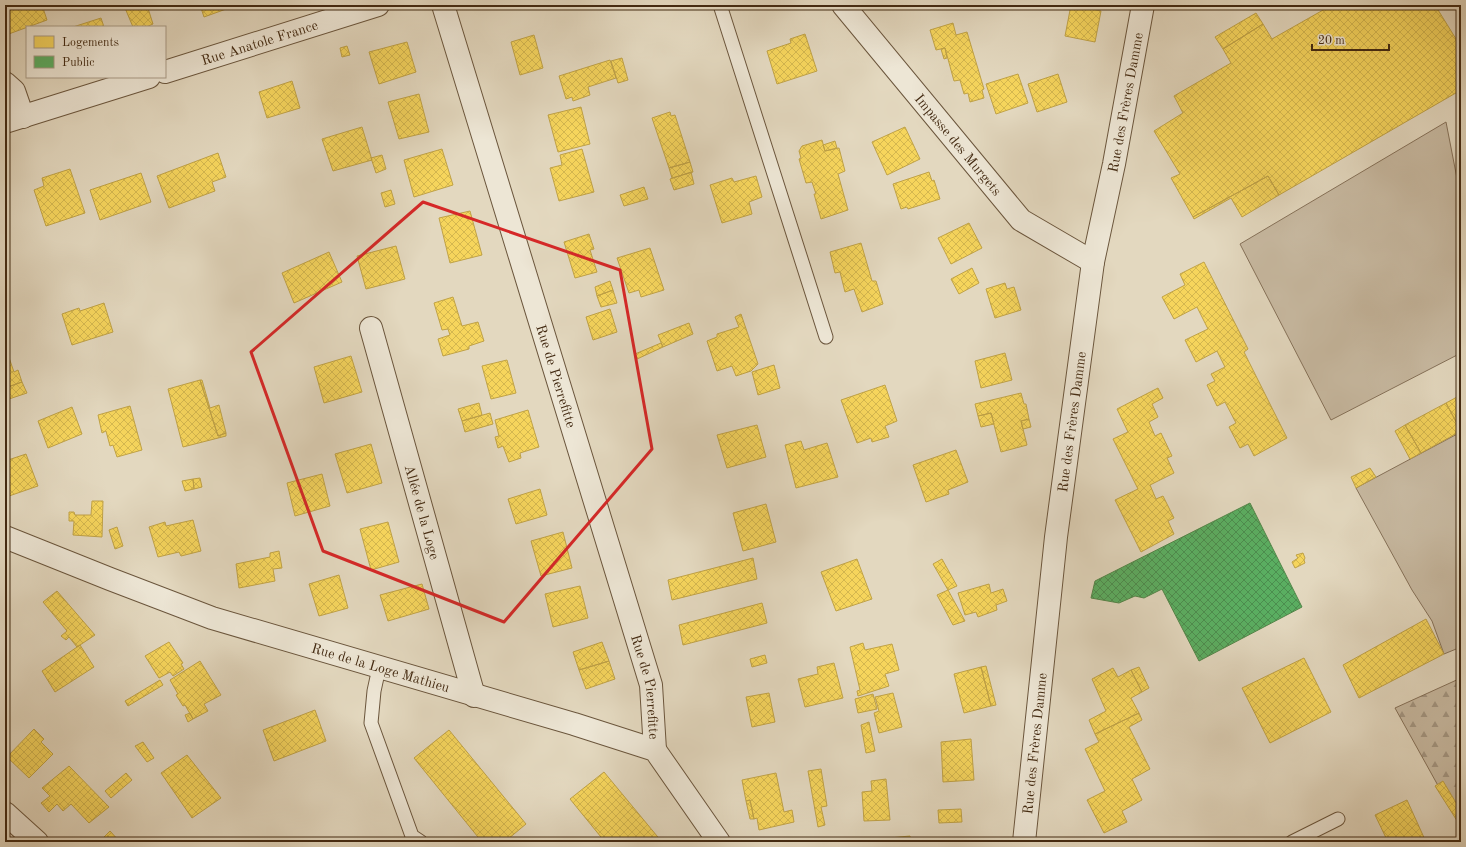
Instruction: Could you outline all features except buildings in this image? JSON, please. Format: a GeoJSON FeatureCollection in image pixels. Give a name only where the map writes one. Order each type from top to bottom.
{"type":"FeatureCollection","features":[{"type":"Feature","properties":{"kind":"street","name":"Rue Anatole France"},"geometry":{"type":"LineString","coordinates":[[166,72],[378,5]]}},
{"type":"Feature","properties":{"kind":"street","name":"Rue de Pierrefitte"},"geometry":{"type":"LineString","coordinates":[[443,5],[651,686],[655,750]]}},
{"type":"Feature","properties":{"kind":"street","name":"Impasse des Murgets"},"geometry":{"type":"LineString","coordinates":[[843,5],[1021,220],[1093,262]]}},
{"type":"Feature","properties":{"kind":"street","name":"Rue des Frères Damme"},"geometry":{"type":"LineString","coordinates":[[1024,842],[1056,537],[1093,262],[1114,164],[1143,5]]}},
{"type":"Feature","properties":{"kind":"street"},"geometry":{"type":"LineString","coordinates":[[5,83],[14,91],[14,120],[146,78]]}},
{"type":"Feature","properties":{"kind":"street","name":"Allée de la Loge"},"geometry":{"type":"LineString","coordinates":[[371,328],[474,696]]}},
{"type":"Feature","properties":{"kind":"street","name":"Rue de la Loge Mathieu"},"geometry":{"type":"LineString","coordinates":[[5,537],[110,580],[212,618],[474,696],[574,724],[655,750]]}},
{"type":"Feature","properties":{"kind":"street"},"geometry":{"type":"LineString","coordinates":[[655,750],[719,842]]}},
{"type":"Feature","properties":{"kind":"street"},"geometry":{"type":"LineString","coordinates":[[5,813],[37,842]]}},
{"type":"Feature","properties":{"kind":"lane"},"geometry":{"type":"LineString","coordinates":[[720,5],[826,337]]}},
{"type":"Feature","properties":{"kind":"lane"},"geometry":{"type":"LineString","coordinates":[[379,668],[374,690],[371,723],[412,836],[421,842]]}},
{"type":"Feature","properties":{"kind":"lane"},"geometry":{"type":"LineString","coordinates":[[1292,842],[1338,819]]}},
{"type":"Feature","properties":{"kind":"highlighted area"},"geometry":{"type":"Polygon","coordinates":[[[423,202],[620,270],[652,449],[504,622],[323,551],[251,352],[423,202]]]}},
{"type":"Feature","properties":{"kind":"green space"},"geometry":{"type":"Polygon","coordinates":[[[1446,122],[1461,199],[1461,353],[1331,420],[1240,244],[1446,122]]]}},
{"type":"Feature","properties":{"kind":"green space"},"geometry":{"type":"Polygon","coordinates":[[[1461,432],[1461,647],[1444,654],[1432,621],[1412,590],[1356,488],[1461,432]]]}},
{"type":"Feature","properties":{"kind":"green space"},"geometry":{"type":"Polygon","coordinates":[[[1461,678],[1461,827],[1395,708],[1461,678]]]}}]}
